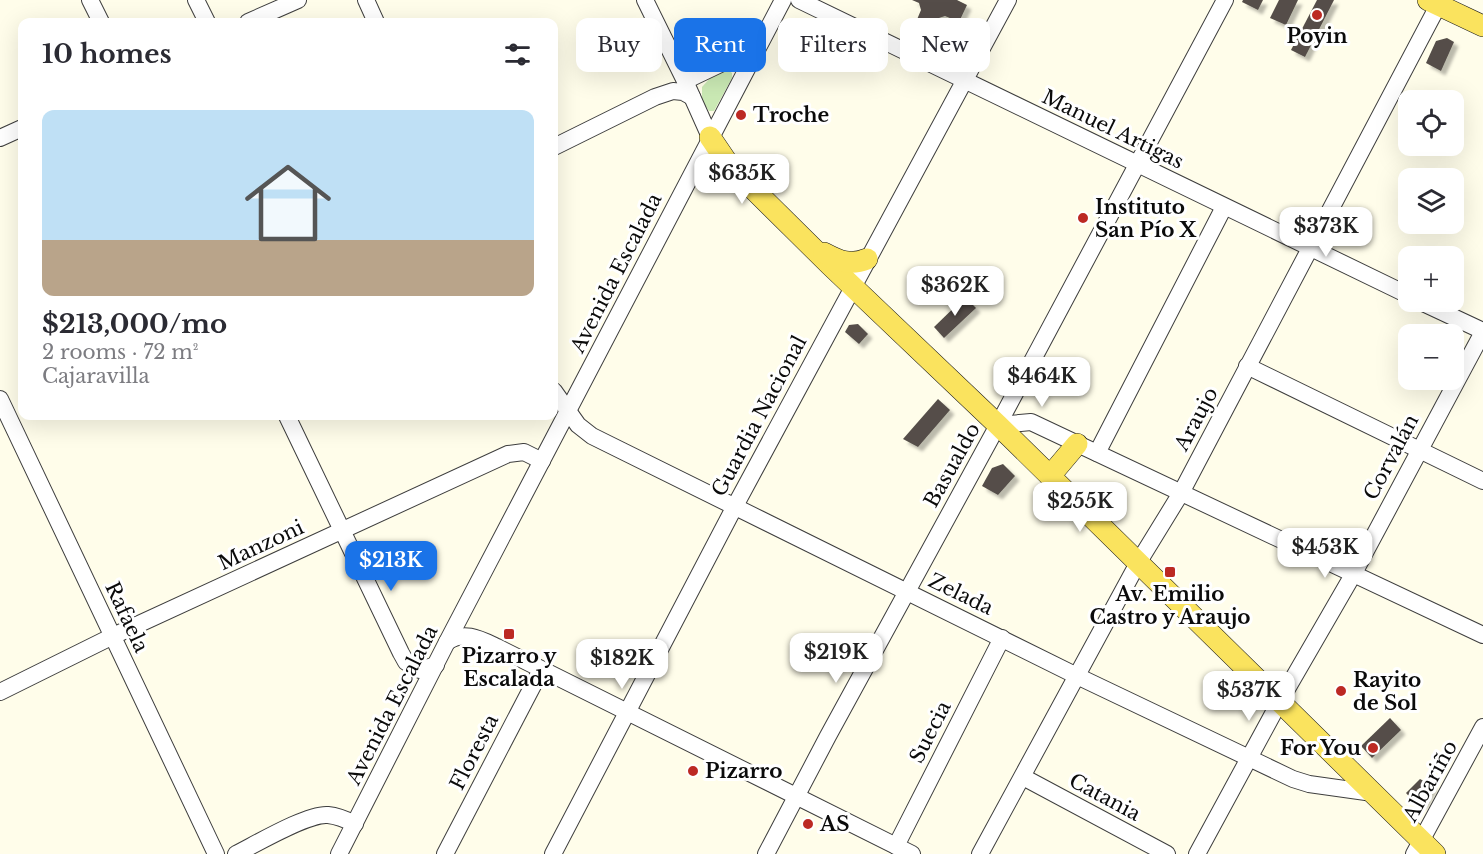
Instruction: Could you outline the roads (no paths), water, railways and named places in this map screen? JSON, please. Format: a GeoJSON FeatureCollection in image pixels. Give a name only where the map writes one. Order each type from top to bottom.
{"type":"FeatureCollection","features":[{"type":"Feature","properties":{"kind":"main road"},"geometry":{"type":"LineString","coordinates":[[1436,2],[1483,26]]}},
{"type":"Feature","properties":{"kind":"main road"},"geometry":{"type":"LineString","coordinates":[[710,137],[729,165],[1280,701],[1373,793],[1423,849]]}},
{"type":"Feature","properties":{"kind":"main road"},"geometry":{"type":"LineString","coordinates":[[810,245],[842,262],[857,263],[867,259]]}},
{"type":"Feature","properties":{"kind":"main road"},"geometry":{"type":"LineString","coordinates":[[1050,476],[1077,444]]}},
{"type":"Feature","properties":{"kind":"street"},"geometry":{"type":"LineString","coordinates":[[90,0],[99,18]]}},
{"type":"Feature","properties":{"kind":"street"},"geometry":{"type":"LineString","coordinates":[[196,0],[205,18]]}},
{"type":"Feature","properties":{"kind":"street"},"geometry":{"type":"LineString","coordinates":[[257,18],[298,0]]}},
{"type":"Feature","properties":{"kind":"street"},"geometry":{"type":"LineString","coordinates":[[366,0],[374,18]]}},
{"type":"Feature","properties":{"kind":"street"},"geometry":{"type":"LineString","coordinates":[[645,0],[710,137]]}},
{"type":"Feature","properties":{"kind":"street","name":"Avenida Escalada"},"geometry":{"type":"LineString","coordinates":[[766,30],[783,0]]}},
{"type":"Feature","properties":{"kind":"street","name":"Manuel Artigas"},"geometry":{"type":"LineString","coordinates":[[799,0],[1398,290]]}},
{"type":"Feature","properties":{"kind":"street","name":"Guardia Nacional"},"geometry":{"type":"LineString","coordinates":[[553,854],[735,506],[1008,0]]}},
{"type":"Feature","properties":{"kind":"street","name":"Basualdo"},"geometry":{"type":"LineString","coordinates":[[766,854],[1225,0]]}},
{"type":"Feature","properties":{"kind":"street","name":"Araujo"},"geometry":{"type":"LineString","coordinates":[[980,854],[1138,563],[1181,493],[1312,248],[1436,2]]}},
{"type":"Feature","properties":{"kind":"street"},"geometry":{"type":"LineString","coordinates":[[558,145],[655,97],[673,91],[683,92],[716,72]]}},
{"type":"Feature","properties":{"kind":"street","name":"Avenida Escalada"},"geometry":{"type":"LineString","coordinates":[[339,854],[743,72]]}},
{"type":"Feature","properties":{"kind":"street"},"geometry":{"type":"LineString","coordinates":[[0,138],[18,130]]}},
{"type":"Feature","properties":{"kind":"street"},"geometry":{"type":"LineString","coordinates":[[1097,453],[1224,207]]}},
{"type":"Feature","properties":{"kind":"street"},"geometry":{"type":"LineString","coordinates":[[1442,312],[1483,332]]}},
{"type":"Feature","properties":{"kind":"street","name":"Corvalán"},"geometry":{"type":"LineString","coordinates":[[1197,854],[1280,701],[1354,573],[1483,332]]}},
{"type":"Feature","properties":{"kind":"street"},"geometry":{"type":"LineString","coordinates":[[1247,366],[1483,481]]}},
{"type":"Feature","properties":{"kind":"street","name":"Zelada"},"geometry":{"type":"LineString","coordinates":[[558,397],[578,425],[592,436],[1248,759],[1309,784],[1373,793]]}},
{"type":"Feature","properties":{"kind":"street"},"geometry":{"type":"LineString","coordinates":[[2,410],[18,407]]}},
{"type":"Feature","properties":{"kind":"street","name":"Rafaela"},"geometry":{"type":"LineString","coordinates":[[2,410],[216,854]]}},
{"type":"Feature","properties":{"kind":"street"},"geometry":{"type":"LineString","coordinates":[[289,420],[406,662],[420,670],[436,665]]}},
{"type":"Feature","properties":{"kind":"street"},"geometry":{"type":"LineString","coordinates":[[998,425],[1031,422],[1483,635]]}},
{"type":"Feature","properties":{"kind":"street","name":"Manzoni"},"geometry":{"type":"LineString","coordinates":[[0,692],[112,636],[508,454],[524,452],[542,462]]}},
{"type":"Feature","properties":{"kind":"street"},"geometry":{"type":"LineString","coordinates":[[447,642],[459,636],[469,636],[497,647],[912,854]]}},
{"type":"Feature","properties":{"kind":"street","name":"Suecia"},"geometry":{"type":"LineString","coordinates":[[896,846],[1002,638]]}},
{"type":"Feature","properties":{"kind":"street","name":"Floresta"},"geometry":{"type":"LineString","coordinates":[[445,854],[541,670]]}},
{"type":"Feature","properties":{"kind":"street","name":"Albariño"},"geometry":{"type":"LineString","coordinates":[[1423,849],[1481,737]]}},
{"type":"Feature","properties":{"kind":"street","name":"Catania"},"geometry":{"type":"LineString","coordinates":[[1023,777],[1167,854]]}},
{"type":"Feature","properties":{"kind":"street"},"geometry":{"type":"LineString","coordinates":[[236,854],[311,818],[326,814],[355,824]]}},
{"type":"Feature","properties":{"kind":"place","name":"Poyin"},"geometry":{"type":"Point","coordinates":[1317,15]}},
{"type":"Feature","properties":{"kind":"place","name":"Troche"},"geometry":{"type":"Point","coordinates":[741,115]}},
{"type":"Feature","properties":{"kind":"place","name":"Instituto San Pío X"},"geometry":{"type":"Point","coordinates":[1083,218]}},
{"type":"Feature","properties":{"kind":"place","name":"Av. Emilio Castro y Araujo"},"geometry":{"type":"Point","coordinates":[1170,572]}},
{"type":"Feature","properties":{"kind":"place","name":"Pizarro y Escalada"},"geometry":{"type":"Point","coordinates":[509,634]}},
{"type":"Feature","properties":{"kind":"place","name":"Rayito de Sol"},"geometry":{"type":"Point","coordinates":[1341,691]}},
{"type":"Feature","properties":{"kind":"place","name":"For You"},"geometry":{"type":"Point","coordinates":[1373,748]}},
{"type":"Feature","properties":{"kind":"place","name":"Pizarro"},"geometry":{"type":"Point","coordinates":[693,771]}},
{"type":"Feature","properties":{"kind":"place","name":"AS"},"geometry":{"type":"Point","coordinates":[808,824]}}]}
